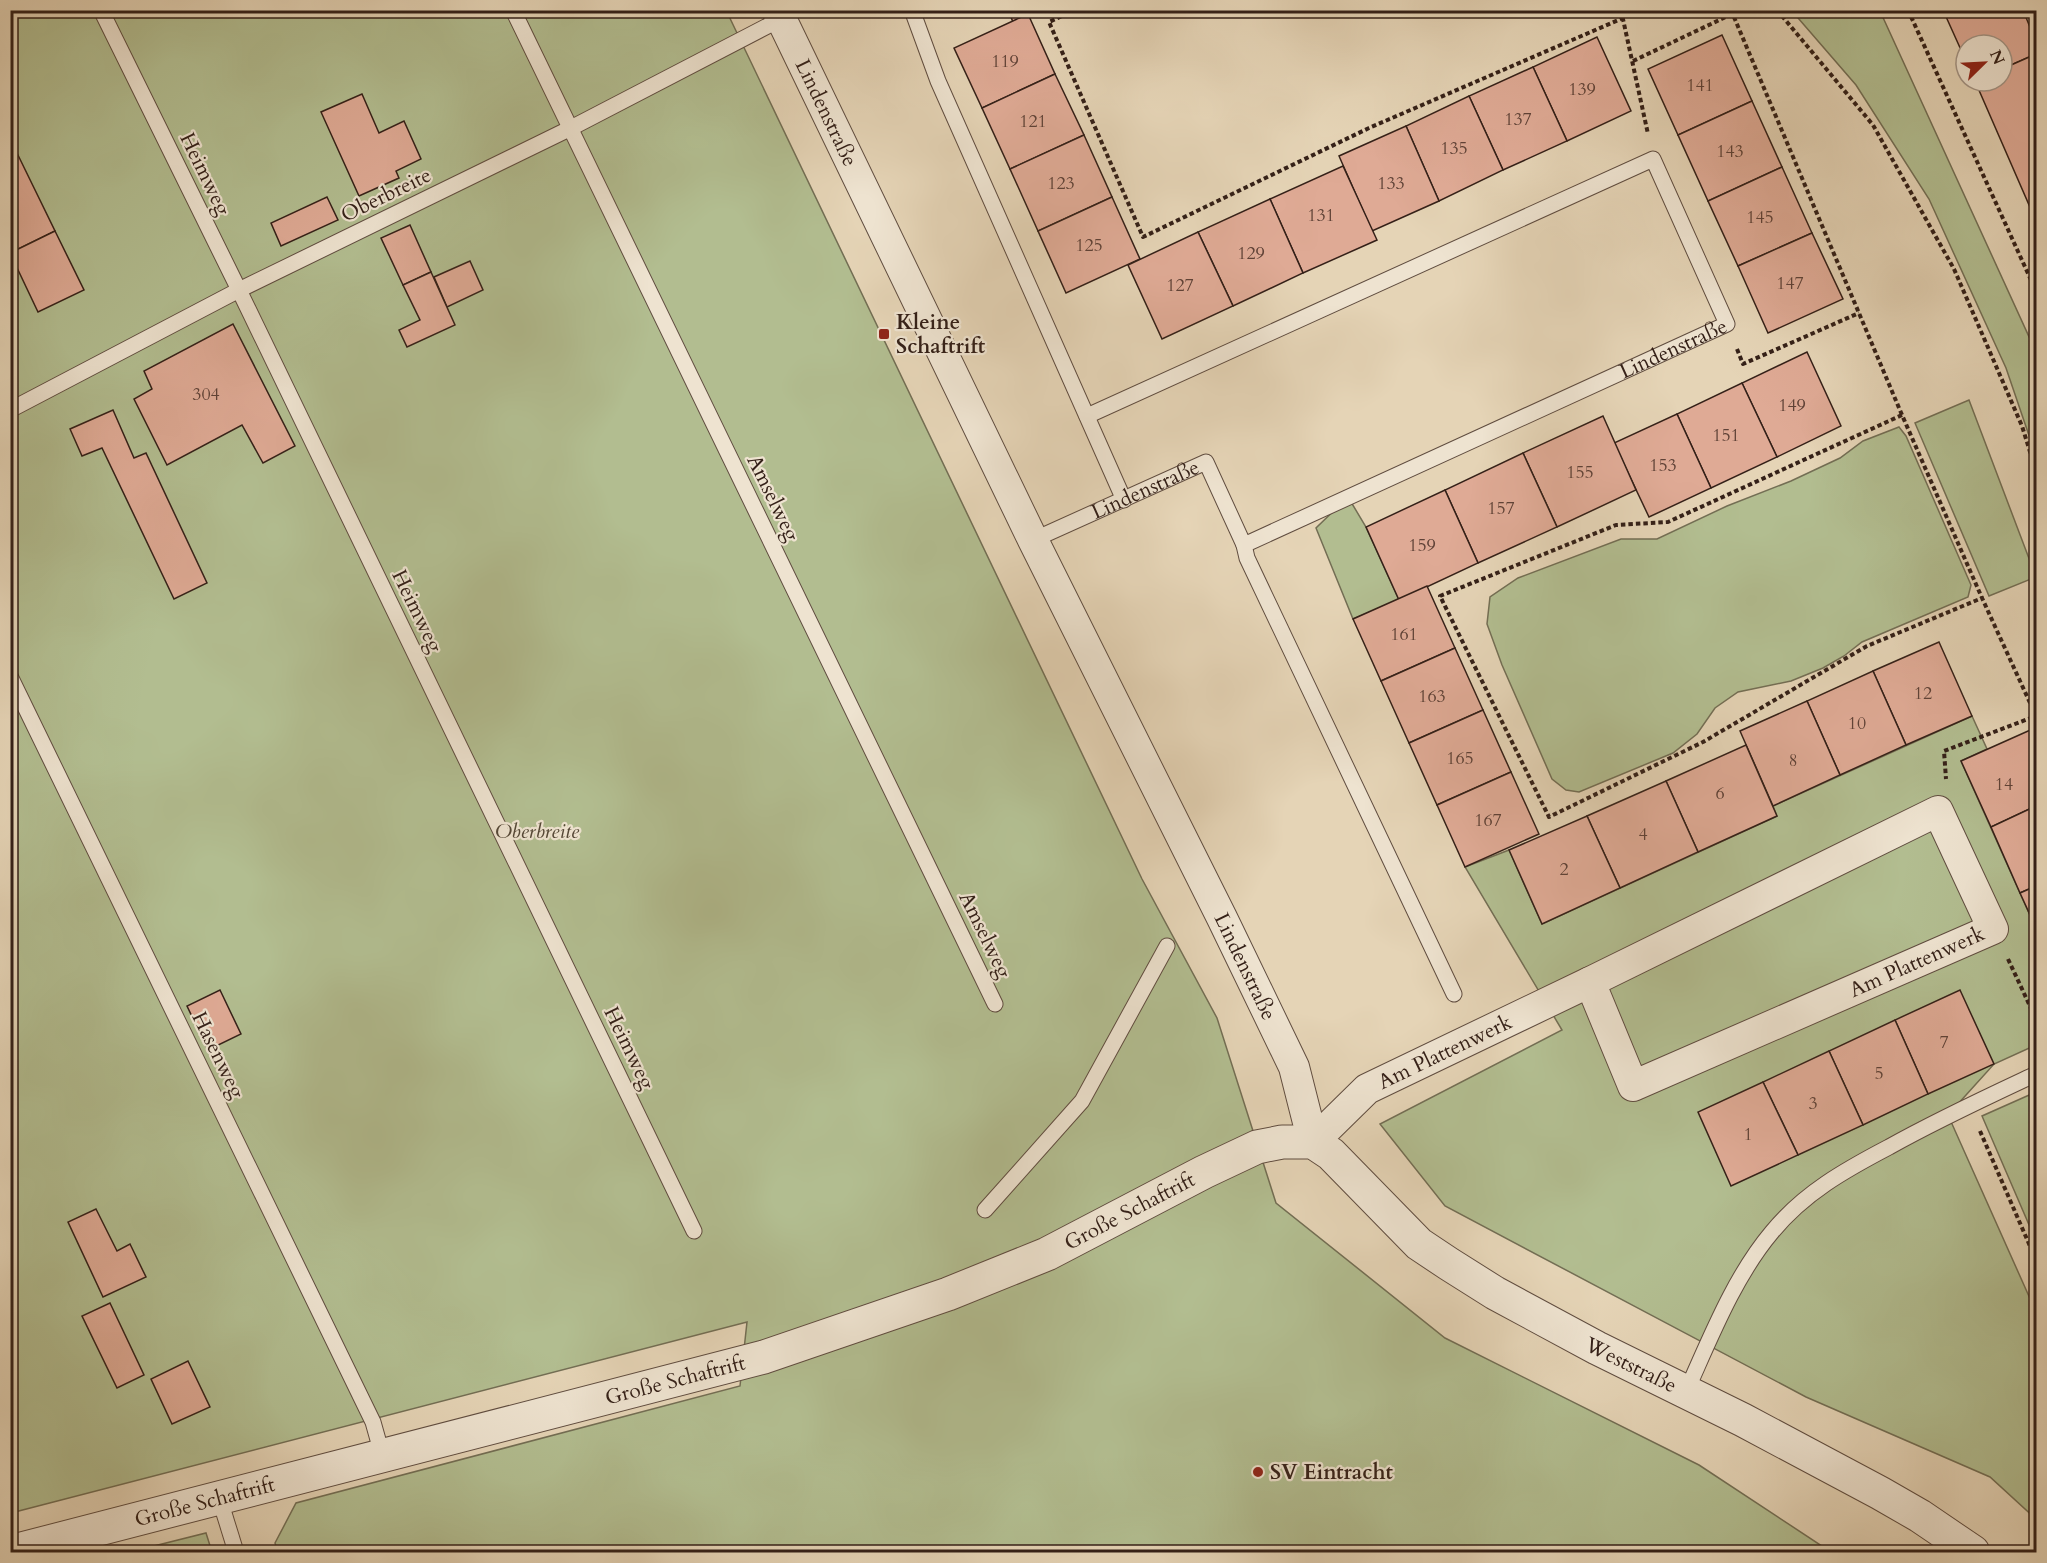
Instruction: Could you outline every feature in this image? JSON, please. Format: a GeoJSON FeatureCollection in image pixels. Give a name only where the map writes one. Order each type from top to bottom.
{"type":"FeatureCollection","features":[{"type":"Feature","properties":{"kind":"street","name":"Lindenstraße"},"geometry":{"type":"LineString","coordinates":[[779,15],[1033,540],[1294,1067],[1313,1142]]}},
{"type":"Feature","properties":{"kind":"street","name":"Am Plattenwerk"},"geometry":{"type":"LineString","coordinates":[[1313,1142],[1367,1089],[1938,811],[1994,928],[1633,1086],[1590,982]]}},
{"type":"Feature","properties":{"kind":"street","name":"Große Schaftrift"},"geometry":{"type":"LineString","coordinates":[[10,1552],[774,1353],[948,1294],[1047,1254],[1257,1147],[1282,1142],[1313,1142]]}},
{"type":"Feature","properties":{"kind":"street","name":"Weststraße"},"geometry":{"type":"LineString","coordinates":[[1313,1142],[1331,1154],[1419,1244],[1495,1293],[1880,1493],[1920,1516],[1973,1552]]}},
{"type":"Feature","properties":{"kind":"lane","name":"Heimweg"},"geometry":{"type":"LineString","coordinates":[[100,10],[239,290],[694,1230]]}},
{"type":"Feature","properties":{"kind":"lane","name":"Amselweg"},"geometry":{"type":"LineString","coordinates":[[513,10],[995,1004]]}},
{"type":"Feature","properties":{"kind":"lane"},"geometry":{"type":"LineString","coordinates":[[912,10],[938,81],[1124,500]]}},
{"type":"Feature","properties":{"kind":"lane","name":"Oberbreite"},"geometry":{"type":"LineString","coordinates":[[10,410],[239,290],[571,128],[779,15]]}},
{"type":"Feature","properties":{"kind":"lane"},"geometry":{"type":"LineString","coordinates":[[1087,416],[1653,159]]}},
{"type":"Feature","properties":{"kind":"lane","name":"Lindenstraße"},"geometry":{"type":"LineString","coordinates":[[1033,540],[1206,462],[1244,545],[1727,324],[1653,159]]}},
{"type":"Feature","properties":{"kind":"lane"},"geometry":{"type":"LineString","coordinates":[[1244,545],[1252,568],[1454,994]]}},
{"type":"Feature","properties":{"kind":"lane","name":"Hasenweg"},"geometry":{"type":"LineString","coordinates":[[10,676],[374,1422],[382,1454]]}},
{"type":"Feature","properties":{"kind":"lane"},"geometry":{"type":"LineString","coordinates":[[985,1210],[1082,1101],[1167,946]]}},
{"type":"Feature","properties":{"kind":"lane"},"geometry":{"type":"LineString","coordinates":[[1686,1392],[1748,1265],[1772,1232],[1799,1202],[1836,1175],[1969,1105],[2037,1074]]}},
{"type":"Feature","properties":{"kind":"lane"},"geometry":{"type":"LineString","coordinates":[[219,1497],[236,1552]]}},
{"type":"Feature","properties":{"kind":"path"},"geometry":{"type":"LineString","coordinates":[[1075,10],[1049,22],[1143,237],[1369,128],[1623,18]]}},
{"type":"Feature","properties":{"kind":"path"},"geometry":{"type":"LineString","coordinates":[[1621,10],[1653,159]]}},
{"type":"Feature","properties":{"kind":"path"},"geometry":{"type":"LineString","coordinates":[[1778,10],[1873,125],[1885,145],[1954,269],[2022,426],[2037,471]]}},
{"type":"Feature","properties":{"kind":"path"},"geometry":{"type":"LineString","coordinates":[[1908,10],[2037,291]]}},
{"type":"Feature","properties":{"kind":"path"},"geometry":{"type":"LineString","coordinates":[[1632,61],[1731,12],[1902,415],[2036,716],[1944,751],[1947,797],[1938,811]]}},
{"type":"Feature","properties":{"kind":"path"},"geometry":{"type":"LineString","coordinates":[[1727,324],[1743,364],[1859,313]]}},
{"type":"Feature","properties":{"kind":"path"},"geometry":{"type":"LineString","coordinates":[[1902,415],[1867,433],[1668,522],[1616,525],[1440,596],[1549,817],[1703,742],[1868,646],[1982,598]]}},
{"type":"Feature","properties":{"kind":"path"},"geometry":{"type":"LineString","coordinates":[[1994,928],[2037,1019]]}},
{"type":"Feature","properties":{"kind":"path"},"geometry":{"type":"LineString","coordinates":[[1969,1105],[2037,1260]]}},
{"type":"Feature","properties":{"kind":"green space","name":"Oberbreite"},"geometry":{"type":"Polygon","coordinates":[[[726,10],[1142,879],[1217,1018],[1276,1203],[1445,1338],[1699,1465],[1831,1552],[278,1552],[275,1543],[296,1503],[740,1386],[747,1322],[11,1513],[11,11],[726,10]]]}},
{"type":"Feature","properties":{"kind":"green space"},"geometry":{"type":"Polygon","coordinates":[[[1792,11],[1880,11],[2036,352],[2036,456],[2006,368],[1929,199],[1856,85],[1792,11]]]}},
{"type":"Feature","properties":{"kind":"green space"},"geometry":{"type":"Polygon","coordinates":[[[1969,400],[2036,577],[1989,596],[1915,423],[1969,400]]]}},
{"type":"Feature","properties":{"kind":"green space"},"geometry":{"type":"Polygon","coordinates":[[[1899,427],[1906,436],[1971,585],[1968,597],[1862,642],[1823,668],[1791,681],[1738,692],[1715,708],[1697,734],[1673,753],[1579,792],[1566,790],[1552,779],[1502,665],[1487,624],[1490,597],[1518,578],[1621,539],[1657,539],[1727,506],[1791,481],[1840,458],[1863,441],[1899,427]]]}},
{"type":"Feature","properties":{"kind":"green space"},"geometry":{"type":"Polygon","coordinates":[[[1348,497],[1366,527],[1399,600],[1353,619],[1316,528],[1348,497]]]}},
{"type":"Feature","properties":{"kind":"green space"},"geometry":{"type":"Polygon","coordinates":[[[1972,716],[1987,749],[1961,761],[2036,929],[2036,1045],[1994,1064],[1948,1115],[2036,1312],[2036,1519],[1990,1477],[1806,1397],[1445,1206],[1380,1124],[1562,1030],[1465,867],[1509,850],[1542,924],[1777,816],[1773,806],[1972,716]]]}},
{"type":"Feature","properties":{"kind":"green space"},"geometry":{"type":"Polygon","coordinates":[[[2036,1092],[2036,1241],[1982,1116],[2036,1092]]]}},
{"type":"Feature","properties":{"kind":"green space"},"geometry":{"type":"Polygon","coordinates":[[[206,1533],[212,1552],[130,1552],[206,1533]]]}},
{"type":"Feature","properties":{"kind":"building"},"geometry":{"type":"Polygon","coordinates":[[[1008,10],[1037,10],[1013,22],[1008,10]]]}},
{"type":"Feature","properties":{"kind":"building"},"geometry":{"type":"Polygon","coordinates":[[[1943,10],[2023,10],[2036,42],[2036,54],[2014,64],[2014,33],[1954,34],[1943,10]]]}},
{"type":"Feature","properties":{"kind":"building"},"geometry":{"type":"Polygon","coordinates":[[[1028,14],[1055,74],[982,108],[954,48],[1028,14]]]}},
{"type":"Feature","properties":{"kind":"building"},"geometry":{"type":"Polygon","coordinates":[[[1722,35],[1752,101],[1678,135],[1648,69],[1722,35]]]}},
{"type":"Feature","properties":{"kind":"building"},"geometry":{"type":"Polygon","coordinates":[[[1597,37],[1631,111],[1567,141],[1533,67],[1597,37]]]}},
{"type":"Feature","properties":{"kind":"building"},"geometry":{"type":"Polygon","coordinates":[[[2036,54],[2036,221],[1980,93],[2014,93],[2014,64],[2036,54]]]}},
{"type":"Feature","properties":{"kind":"building"},"geometry":{"type":"Polygon","coordinates":[[[1533,67],[1567,141],[1503,170],[1469,96],[1533,67]]]}},
{"type":"Feature","properties":{"kind":"building"},"geometry":{"type":"Polygon","coordinates":[[[1055,74],[1084,135],[1010,169],[982,108],[1055,74]]]}},
{"type":"Feature","properties":{"kind":"building"},"geometry":{"type":"Polygon","coordinates":[[[362,94],[379,133],[404,121],[421,159],[396,171],[399,178],[359,196],[321,112],[362,94]]]}},
{"type":"Feature","properties":{"kind":"building"},"geometry":{"type":"Polygon","coordinates":[[[1469,96],[1503,170],[1439,201],[1406,126],[1469,96]]]}},
{"type":"Feature","properties":{"kind":"building"},"geometry":{"type":"Polygon","coordinates":[[[1752,101],[1782,167],[1708,201],[1678,135],[1752,101]]]}},
{"type":"Feature","properties":{"kind":"building"},"geometry":{"type":"Polygon","coordinates":[[[1406,126],[1439,201],[1372,231],[1339,156],[1406,126]]]}},
{"type":"Feature","properties":{"kind":"building"},"geometry":{"type":"Polygon","coordinates":[[[1084,135],[1112,197],[1038,231],[1010,169],[1084,135]]]}},
{"type":"Feature","properties":{"kind":"building"},"geometry":{"type":"Polygon","coordinates":[[[16,151],[55,231],[10,253],[10,154],[16,151]]]}},
{"type":"Feature","properties":{"kind":"building"},"geometry":{"type":"Polygon","coordinates":[[[1343,166],[1377,240],[1303,273],[1270,199],[1343,166]]]}},
{"type":"Feature","properties":{"kind":"building"},"geometry":{"type":"Polygon","coordinates":[[[1782,167],[1812,233],[1738,266],[1708,201],[1782,167]]]}},
{"type":"Feature","properties":{"kind":"building"},"geometry":{"type":"Polygon","coordinates":[[[327,197],[338,220],[281,246],[271,223],[327,197]]]}},
{"type":"Feature","properties":{"kind":"building"},"geometry":{"type":"Polygon","coordinates":[[[1112,197],[1140,259],[1066,293],[1038,231],[1112,197]]]}},
{"type":"Feature","properties":{"kind":"building"},"geometry":{"type":"Polygon","coordinates":[[[1270,199],[1303,273],[1233,306],[1198,232],[1270,199]]]}},
{"type":"Feature","properties":{"kind":"building"},"geometry":{"type":"Polygon","coordinates":[[[410,225],[431,272],[403,285],[381,238],[410,225]]]}},
{"type":"Feature","properties":{"kind":"building"},"geometry":{"type":"Polygon","coordinates":[[[55,231],[84,290],[38,312],[10,253],[55,231]]]}},
{"type":"Feature","properties":{"kind":"building"},"geometry":{"type":"Polygon","coordinates":[[[1198,232],[1233,306],[1162,339],[1128,265],[1198,232]]]}},
{"type":"Feature","properties":{"kind":"building"},"geometry":{"type":"Polygon","coordinates":[[[1812,233],[1843,299],[1768,333],[1738,266],[1812,233]]]}},
{"type":"Feature","properties":{"kind":"building"},"geometry":{"type":"Polygon","coordinates":[[[470,261],[483,290],[447,307],[434,277],[470,261]]]}},
{"type":"Feature","properties":{"kind":"building"},"geometry":{"type":"Polygon","coordinates":[[[431,272],[455,325],[407,347],[399,330],[420,320],[403,285],[431,272]]]}},
{"type":"Feature","properties":{"kind":"building"},"geometry":{"type":"Polygon","coordinates":[[[233,324],[295,446],[263,463],[242,425],[167,465],[134,399],[152,389],[144,371],[233,324]]]}},
{"type":"Feature","properties":{"kind":"building"},"geometry":{"type":"Polygon","coordinates":[[[1807,352],[1841,426],[1777,457],[1742,383],[1807,352]]]}},
{"type":"Feature","properties":{"kind":"building"},"geometry":{"type":"Polygon","coordinates":[[[1742,383],[1777,457],[1711,488],[1677,414],[1742,383]]]}},
{"type":"Feature","properties":{"kind":"building"},"geometry":{"type":"Polygon","coordinates":[[[113,410],[134,458],[146,453],[207,583],[174,599],[102,448],[82,456],[70,429],[113,410]]]}},
{"type":"Feature","properties":{"kind":"building"},"geometry":{"type":"Polygon","coordinates":[[[1677,414],[1711,488],[1649,517],[1614,443],[1677,414]]]}},
{"type":"Feature","properties":{"kind":"building"},"geometry":{"type":"Polygon","coordinates":[[[1603,416],[1636,490],[1557,527],[1523,453],[1603,416]]]}},
{"type":"Feature","properties":{"kind":"building"},"geometry":{"type":"Polygon","coordinates":[[[1523,453],[1557,527],[1478,563],[1445,490],[1523,453]]]}},
{"type":"Feature","properties":{"kind":"building"},"geometry":{"type":"Polygon","coordinates":[[[1445,490],[1478,563],[1399,600],[1366,527],[1445,490]]]}},
{"type":"Feature","properties":{"kind":"building"},"geometry":{"type":"Polygon","coordinates":[[[1427,586],[1455,648],[1381,681],[1353,619],[1427,586]]]}},
{"type":"Feature","properties":{"kind":"building"},"geometry":{"type":"Polygon","coordinates":[[[1939,642],[1972,716],[1906,745],[1873,671],[1939,642]]]}},
{"type":"Feature","properties":{"kind":"building"},"geometry":{"type":"Polygon","coordinates":[[[1455,648],[1483,710],[1409,743],[1381,681],[1455,648]]]}},
{"type":"Feature","properties":{"kind":"building"},"geometry":{"type":"Polygon","coordinates":[[[1873,671],[1906,745],[1840,775],[1807,701],[1873,671]]]}},
{"type":"Feature","properties":{"kind":"building"},"geometry":{"type":"Polygon","coordinates":[[[1807,701],[1840,775],[1773,806],[1740,731],[1807,701]]]}},
{"type":"Feature","properties":{"kind":"building"},"geometry":{"type":"Polygon","coordinates":[[[1483,710],[1511,772],[1437,805],[1409,743],[1483,710]]]}},
{"type":"Feature","properties":{"kind":"building"},"geometry":{"type":"Polygon","coordinates":[[[2035,728],[2036,806],[1991,827],[1961,761],[2035,728]]]}},
{"type":"Feature","properties":{"kind":"building"},"geometry":{"type":"Polygon","coordinates":[[[1746,745],[1777,816],[1698,852],[1666,781],[1746,745]]]}},
{"type":"Feature","properties":{"kind":"building"},"geometry":{"type":"Polygon","coordinates":[[[1511,772],[1539,834],[1465,867],[1437,805],[1511,772]]]}},
{"type":"Feature","properties":{"kind":"building"},"geometry":{"type":"Polygon","coordinates":[[[1666,781],[1698,852],[1620,888],[1587,816],[1666,781]]]}},
{"type":"Feature","properties":{"kind":"building"},"geometry":{"type":"Polygon","coordinates":[[[2036,806],[2036,886],[2020,893],[1991,827],[2036,806]]]}},
{"type":"Feature","properties":{"kind":"building"},"geometry":{"type":"Polygon","coordinates":[[[1587,816],[1620,888],[1542,924],[1509,850],[1587,816]]]}},
{"type":"Feature","properties":{"kind":"building"},"geometry":{"type":"Polygon","coordinates":[[[2036,886],[2036,928],[2020,893],[2036,886]]]}},
{"type":"Feature","properties":{"kind":"building"},"geometry":{"type":"Polygon","coordinates":[[[220,990],[241,1034],[208,1050],[187,1006],[220,990]]]}},
{"type":"Feature","properties":{"kind":"building"},"geometry":{"type":"Polygon","coordinates":[[[1960,990],[1994,1064],[1928,1094],[1895,1020],[1960,990]]]}},
{"type":"Feature","properties":{"kind":"building"},"geometry":{"type":"Polygon","coordinates":[[[1895,1020],[1928,1094],[1863,1125],[1829,1051],[1895,1020]]]}},
{"type":"Feature","properties":{"kind":"building"},"geometry":{"type":"Polygon","coordinates":[[[1829,1051],[1863,1125],[1798,1155],[1763,1082],[1829,1051]]]}},
{"type":"Feature","properties":{"kind":"building"},"geometry":{"type":"Polygon","coordinates":[[[1763,1082],[1798,1155],[1731,1186],[1698,1112],[1763,1082]]]}},
{"type":"Feature","properties":{"kind":"building"},"geometry":{"type":"Polygon","coordinates":[[[96,1209],[117,1251],[130,1244],[146,1277],[103,1297],[68,1222],[96,1209]]]}},
{"type":"Feature","properties":{"kind":"building"},"geometry":{"type":"Polygon","coordinates":[[[110,1303],[144,1375],[117,1388],[82,1316],[110,1303]]]}},
{"type":"Feature","properties":{"kind":"building"},"geometry":{"type":"Polygon","coordinates":[[[188,1361],[210,1407],[172,1424],[151,1379],[188,1361]]]}},
{"type":"Feature","properties":{"kind":"place","name":"Kleine Schaftrift"},"geometry":{"type":"Point","coordinates":[884,334]}},
{"type":"Feature","properties":{"kind":"place","name":"SV Eintracht"},"geometry":{"type":"Point","coordinates":[1258,1472]}}]}
